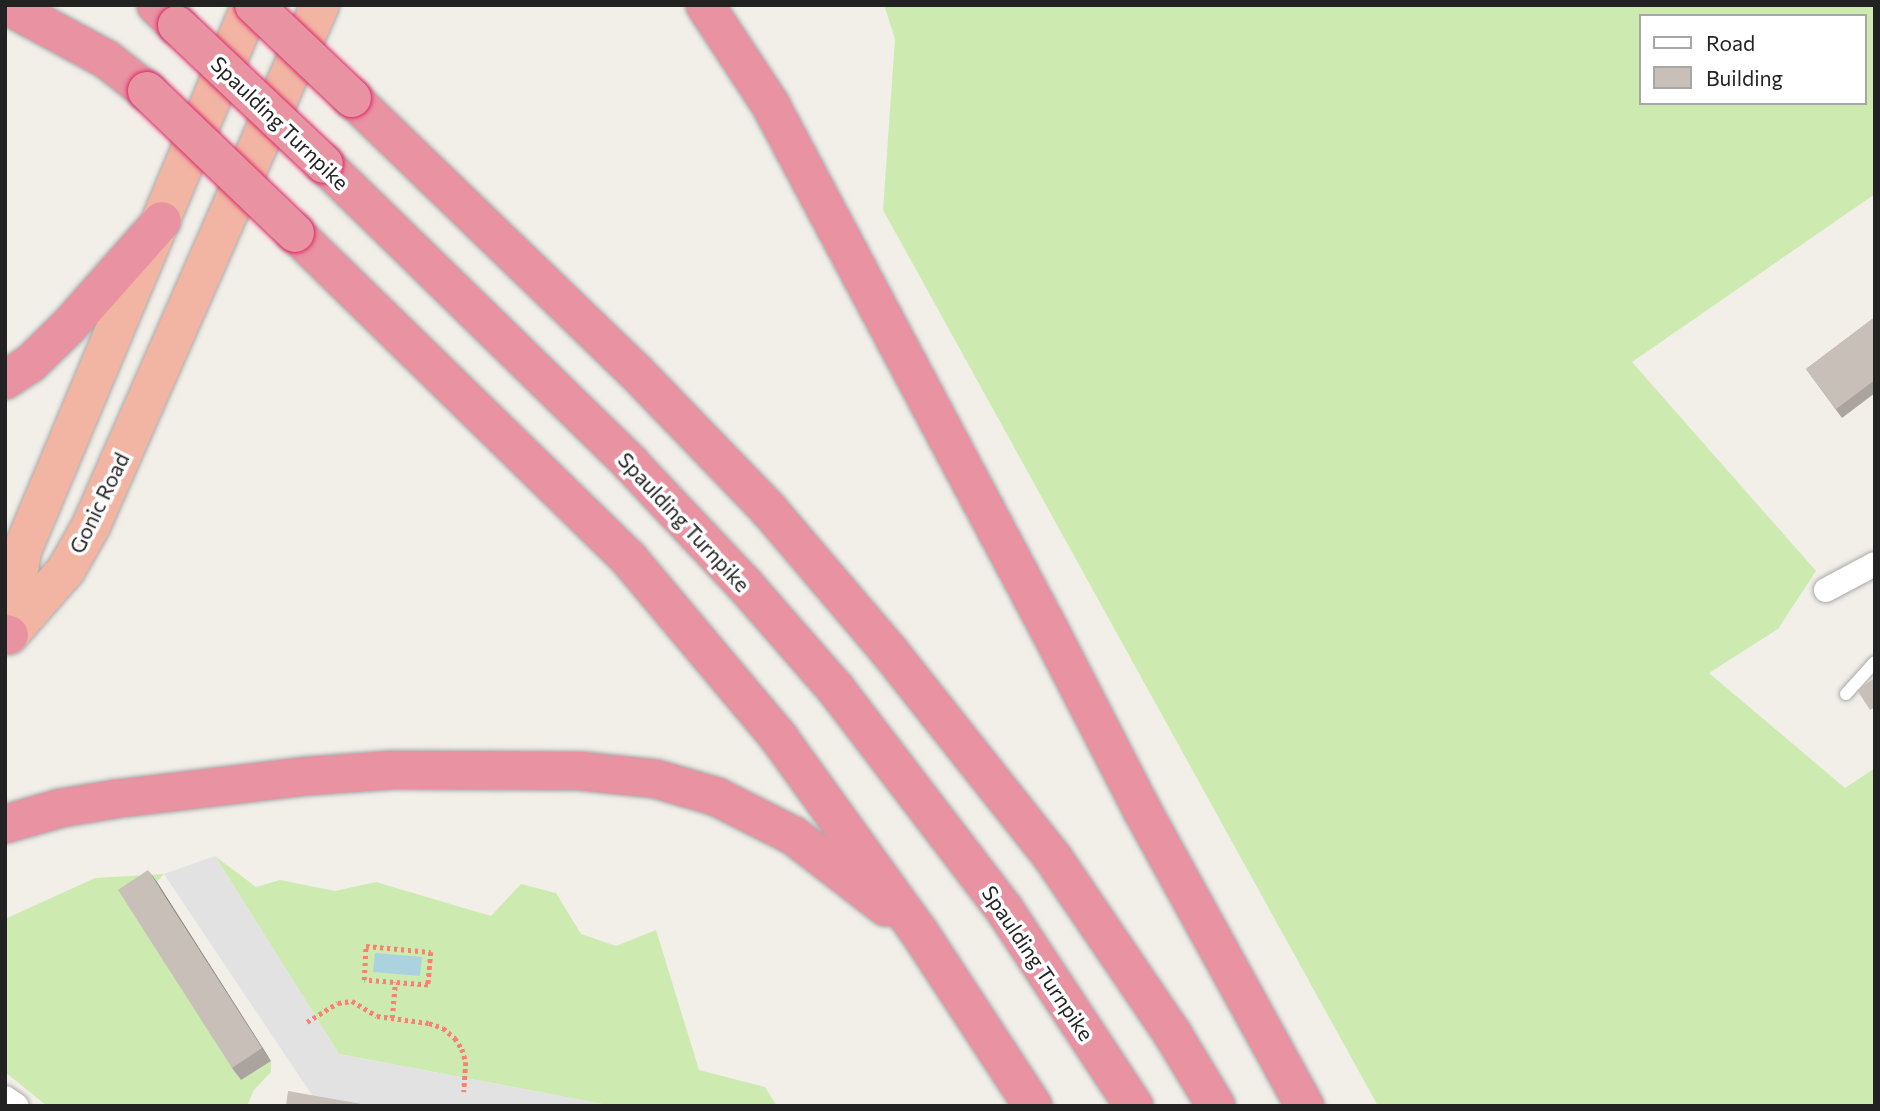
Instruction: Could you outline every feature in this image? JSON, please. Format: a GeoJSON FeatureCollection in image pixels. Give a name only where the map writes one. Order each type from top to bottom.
{"type":"FeatureCollection","features":[{"type":"Feature","properties":{"kind":"highway"},"geometry":{"type":"LineString","coordinates":[[6,5],[106,59],[147,91],[629,559],[779,737],[919,932],[1033,1106]]}},
{"type":"Feature","properties":{"kind":"highway"},"geometry":{"type":"LineString","coordinates":[[252,5],[635,371],[795,540],[889,651],[1054,858],[1172,1033],[1216,1106]]}},
{"type":"Feature","properties":{"kind":"highway","name":"Gonic Road"},"geometry":{"type":"LineString","coordinates":[[7,634],[22,551],[252,5]]}},
{"type":"Feature","properties":{"kind":"highway","name":"Gonic Road"},"geometry":{"type":"LineString","coordinates":[[7,634],[66,570],[92,526],[320,5]]}},
{"type":"Feature","properties":{"kind":"highway"},"geometry":{"type":"LineString","coordinates":[[705,5],[770,104],[1051,631],[1142,810],[1305,1106]]}},
{"type":"Feature","properties":{"kind":"highway"},"geometry":{"type":"LineString","coordinates":[[738,5],[758,45],[770,104]]}},
{"type":"Feature","properties":{"kind":"highway","name":"Spaulding Turnpike"},"geometry":{"type":"LineString","coordinates":[[167,15],[324,164],[631,464],[744,585],[835,688],[1004,909],[1133,1106]]}},
{"type":"Feature","properties":{"kind":"highway"},"geometry":{"type":"LineString","coordinates":[[5,380],[30,364],[69,326],[162,221]]}},
{"type":"Feature","properties":{"kind":"highway"},"geometry":{"type":"LineString","coordinates":[[5,824],[61,808],[115,799],[309,776],[393,770],[580,771],[656,779],[717,797],[794,836],[919,932]]}},
{"type":"Feature","properties":{"kind":"street"},"geometry":{"type":"LineString","coordinates":[[1826,590],[1875,564]]}},
{"type":"Feature","properties":{"kind":"street"},"geometry":{"type":"LineString","coordinates":[[5,1098],[17,1106]]}},
{"type":"Feature","properties":{"kind":"lane"},"geometry":{"type":"LineString","coordinates":[[1846,694],[1875,662]]}},
{"type":"Feature","properties":{"kind":"path"},"geometry":{"type":"LineString","coordinates":[[366,946],[430,952],[428,985],[395,982],[363,980],[366,946]]}},
{"type":"Feature","properties":{"kind":"path"},"geometry":{"type":"LineString","coordinates":[[392,1018],[395,982]]}},
{"type":"Feature","properties":{"kind":"path"},"geometry":{"type":"LineString","coordinates":[[307,1022],[338,1003],[352,1001],[377,1016],[429,1023],[455,1038],[466,1062],[464,1092]]}},
{"type":"Feature","properties":{"kind":"green space"},"geometry":{"type":"Polygon","coordinates":[[[884,5],[1875,5],[1875,194],[1632,362],[1816,571],[1778,629],[1709,673],[1845,788],[1875,768],[1875,1106],[1378,1106],[883,210],[895,39],[884,5]]]}},
{"type":"Feature","properties":{"kind":"green space"},"geometry":{"type":"Polygon","coordinates":[[[215,856],[256,887],[280,880],[335,891],[376,882],[491,916],[521,884],[556,893],[581,934],[616,946],[656,930],[699,1070],[765,1087],[777,1106],[613,1106],[339,1054],[215,856]]]}},
{"type":"Feature","properties":{"kind":"green space"},"geometry":{"type":"Polygon","coordinates":[[[164,874],[157,882],[127,902],[240,1079],[271,1061],[271,1072],[254,1090],[247,1106],[47,1106],[5,1072],[5,919],[95,878],[164,874]]]}},
{"type":"Feature","properties":{"kind":"shaded area"},"geometry":{"type":"Polygon","coordinates":[[[215,856],[339,1054],[613,1106],[344,1106],[316,1101],[164,874],[215,856]]]}},
{"type":"Feature","properties":{"kind":"water"},"geometry":{"type":"Polygon","coordinates":[[[375,953],[422,957],[420,976],[373,972],[375,953]]]}},
{"type":"Feature","properties":{"kind":"building"},"geometry":{"type":"Polygon","coordinates":[[[1875,317],[1875,380],[1836,409],[1806,369],[1875,317]]]}},
{"type":"Feature","properties":{"kind":"building"},"geometry":{"type":"Polygon","coordinates":[[[1875,678],[1875,707],[1870,710],[1857,690],[1875,678]]]}},
{"type":"Feature","properties":{"kind":"building"},"geometry":{"type":"Polygon","coordinates":[[[148,870],[262,1048],[232,1068],[118,890],[148,870]]]}},
{"type":"Feature","properties":{"kind":"building"},"geometry":{"type":"Polygon","coordinates":[[[288,1091],[373,1106],[286,1106],[288,1091]]]}}]}
